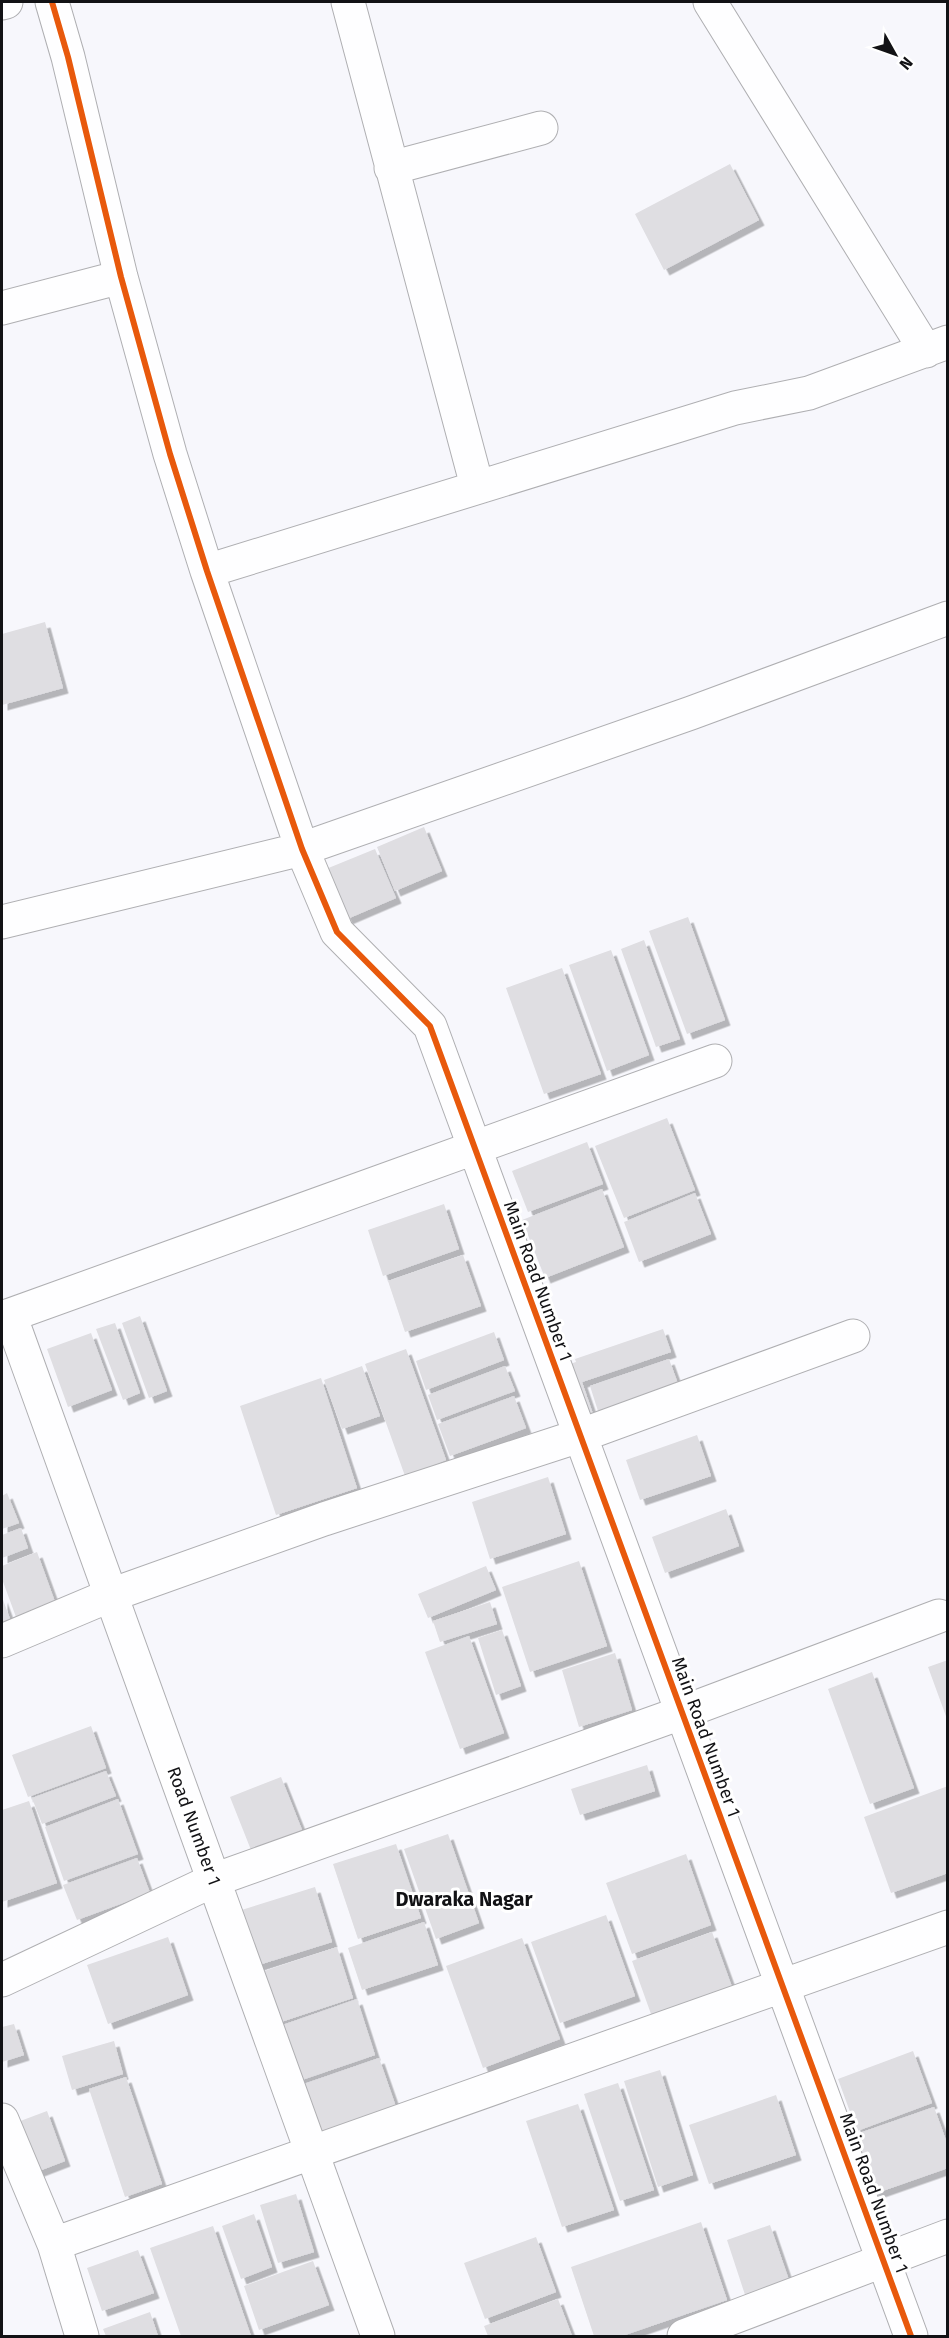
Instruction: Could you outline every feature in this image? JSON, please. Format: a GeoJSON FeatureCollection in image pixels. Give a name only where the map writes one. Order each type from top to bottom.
{"type":"FeatureCollection","features":[{"type":"Feature","properties":{"kind":"street"},"geometry":{"type":"LineString","coordinates":[[2,3],[6,2]]}},
{"type":"Feature","properties":{"kind":"street","name":"Main Road Number 1"},"geometry":{"type":"LineString","coordinates":[[52,2],[68,57],[121,277],[170,454],[207,571],[302,849],[337,932],[430,1026],[911,2337]]}},
{"type":"Feature","properties":{"kind":"street"},"geometry":{"type":"LineString","coordinates":[[348,2],[477,486]]}},
{"type":"Feature","properties":{"kind":"street"},"geometry":{"type":"LineString","coordinates":[[207,571],[735,408],[809,393],[937,346],[710,2]]}},
{"type":"Feature","properties":{"kind":"street"},"geometry":{"type":"LineString","coordinates":[[391,168],[541,128]]}},
{"type":"Feature","properties":{"kind":"street"},"geometry":{"type":"LineString","coordinates":[[2,308],[121,277]]}},
{"type":"Feature","properties":{"kind":"street"},"geometry":{"type":"LineString","coordinates":[[2,922],[302,849],[691,713],[948,618]]}},
{"type":"Feature","properties":{"kind":"street"},"geometry":{"type":"LineString","coordinates":[[6,1316],[715,1061]]}},
{"type":"Feature","properties":{"kind":"street","name":"Road Number 1"},"geometry":{"type":"LineString","coordinates":[[6,1316],[111,1595],[378,2337]]}},
{"type":"Feature","properties":{"kind":"street"},"geometry":{"type":"LineString","coordinates":[[2,1641],[111,1595],[324,1519],[579,1436],[853,1336]]}},
{"type":"Feature","properties":{"kind":"street"},"geometry":{"type":"LineString","coordinates":[[2,1980],[214,1880],[681,1713],[939,1616]]}},
{"type":"Feature","properties":{"kind":"street"},"geometry":{"type":"LineString","coordinates":[[54,2244],[948,1927]]}},
{"type":"Feature","properties":{"kind":"street"},"geometry":{"type":"LineString","coordinates":[[2,2120],[54,2244],[82,2337]]}},
{"type":"Feature","properties":{"kind":"street"},"geometry":{"type":"LineString","coordinates":[[684,2337],[883,2258],[948,2236]]}},
{"type":"Feature","properties":{"kind":"building"},"geometry":{"type":"Polygon","coordinates":[[[730,164],[759,220],[664,270],[635,214],[730,164]]]}},
{"type":"Feature","properties":{"kind":"building"},"geometry":{"type":"Polygon","coordinates":[[[45,622],[63,688],[2,705],[2,634],[45,622]]]}},
{"type":"Feature","properties":{"kind":"building"},"geometry":{"type":"Polygon","coordinates":[[[424,827],[442,871],[395,891],[377,847],[424,827]]]}},
{"type":"Feature","properties":{"kind":"building"},"geometry":{"type":"Polygon","coordinates":[[[375,849],[396,898],[347,919],[326,869],[375,849]]]}},
{"type":"Feature","properties":{"kind":"building"},"geometry":{"type":"Polygon","coordinates":[[[688,917],[725,1020],[687,1034],[649,931],[688,917]]]}},
{"type":"Feature","properties":{"kind":"building"},"geometry":{"type":"Polygon","coordinates":[[[644,940],[680,1039],[656,1047],[621,949],[644,940]]]}},
{"type":"Feature","properties":{"kind":"building"},"geometry":{"type":"Polygon","coordinates":[[[611,950],[649,1055],[607,1071],[569,965],[611,950]]]}},
{"type":"Feature","properties":{"kind":"building"},"geometry":{"type":"Polygon","coordinates":[[[562,968],[601,1074],[544,1094],[506,988],[562,968]]]}},
{"type":"Feature","properties":{"kind":"building"},"geometry":{"type":"Polygon","coordinates":[[[667,1118],[695,1190],[624,1218],[595,1146],[667,1118]]]}},
{"type":"Feature","properties":{"kind":"building"},"geometry":{"type":"Polygon","coordinates":[[[587,1142],[603,1184],[528,1212],[512,1171],[587,1142]]]}},
{"type":"Feature","properties":{"kind":"building"},"geometry":{"type":"Polygon","coordinates":[[[602,1189],[624,1247],[545,1278],[522,1220],[602,1189]]]}},
{"type":"Feature","properties":{"kind":"building"},"geometry":{"type":"Polygon","coordinates":[[[695,1193],[711,1234],[639,1262],[624,1222],[695,1193]]]}},
{"type":"Feature","properties":{"kind":"building"},"geometry":{"type":"Polygon","coordinates":[[[444,1204],[459,1249],[383,1276],[368,1230],[444,1204]]]}},
{"type":"Feature","properties":{"kind":"building"},"geometry":{"type":"Polygon","coordinates":[[[463,1255],[481,1306],[405,1332],[388,1281],[463,1255]]]}},
{"type":"Feature","properties":{"kind":"building"},"geometry":{"type":"Polygon","coordinates":[[[140,1316],[167,1391],[149,1398],[122,1323],[140,1316]]]}},
{"type":"Feature","properties":{"kind":"building"},"geometry":{"type":"Polygon","coordinates":[[[115,1323],[140,1393],[123,1400],[96,1329],[115,1323]]]}},
{"type":"Feature","properties":{"kind":"building"},"geometry":{"type":"Polygon","coordinates":[[[663,1329],[671,1352],[582,1382],[594,1417],[576,1423],[558,1368],[576,1362],[575,1359],[663,1329]]]}},
{"type":"Feature","properties":{"kind":"building"},"geometry":{"type":"Polygon","coordinates":[[[494,1332],[504,1360],[426,1390],[416,1361],[494,1332]]]}},
{"type":"Feature","properties":{"kind":"building"},"geometry":{"type":"Polygon","coordinates":[[[91,1333],[112,1390],[68,1407],[47,1349],[91,1333]]]}},
{"type":"Feature","properties":{"kind":"building"},"geometry":{"type":"Polygon","coordinates":[[[406,1349],[446,1460],[405,1476],[365,1364],[406,1349]]]}},
{"type":"Feature","properties":{"kind":"building"},"geometry":{"type":"Polygon","coordinates":[[[669,1359],[678,1384],[598,1411],[590,1386],[669,1359]]]}},
{"type":"Feature","properties":{"kind":"building"},"geometry":{"type":"Polygon","coordinates":[[[362,1366],[380,1416],[342,1429],[324,1380],[362,1366]]]}},
{"type":"Feature","properties":{"kind":"building"},"geometry":{"type":"Polygon","coordinates":[[[505,1366],[515,1391],[437,1420],[428,1395],[505,1366]]]}},
{"type":"Feature","properties":{"kind":"building"},"geometry":{"type":"Polygon","coordinates":[[[321,1378],[357,1488],[276,1515],[240,1406],[321,1378]]]}},
{"type":"Feature","properties":{"kind":"building"},"geometry":{"type":"Polygon","coordinates":[[[514,1396],[526,1428],[450,1456],[438,1424],[514,1396]]]}},
{"type":"Feature","properties":{"kind":"building"},"geometry":{"type":"Polygon","coordinates":[[[697,1435],[711,1476],[640,1500],[626,1460],[697,1435]]]}},
{"type":"Feature","properties":{"kind":"building"},"geometry":{"type":"Polygon","coordinates":[[[548,1477],[566,1534],[490,1559],[472,1502],[548,1477]]]}},
{"type":"Feature","properties":{"kind":"building"},"geometry":{"type":"Polygon","coordinates":[[[7,1493],[19,1523],[2,1529],[2,1496],[7,1493]]]}},
{"type":"Feature","properties":{"kind":"building"},"geometry":{"type":"Polygon","coordinates":[[[726,1509],[739,1546],[665,1573],[652,1537],[726,1509]]]}},
{"type":"Feature","properties":{"kind":"building"},"geometry":{"type":"Polygon","coordinates":[[[21,1528],[28,1548],[2,1558],[2,1535],[21,1528]]]}},
{"type":"Feature","properties":{"kind":"building"},"geometry":{"type":"Polygon","coordinates":[[[37,1552],[55,1602],[16,1617],[2,1579],[2,1566],[37,1552]]]}},
{"type":"Feature","properties":{"kind":"building"},"geometry":{"type":"Polygon","coordinates":[[[579,1561],[607,1646],[530,1672],[502,1587],[579,1561]]]}},
{"type":"Feature","properties":{"kind":"building"},"geometry":{"type":"Polygon","coordinates":[[[486,1566],[496,1590],[428,1618],[418,1594],[486,1566]]]}},
{"type":"Feature","properties":{"kind":"building"},"geometry":{"type":"Polygon","coordinates":[[[2,1597],[14,1630],[2,1635],[2,1597]]]}},
{"type":"Feature","properties":{"kind":"building"},"geometry":{"type":"Polygon","coordinates":[[[490,1602],[497,1624],[440,1642],[433,1621],[490,1602]]]}},
{"type":"Feature","properties":{"kind":"building"},"geometry":{"type":"Polygon","coordinates":[[[502,1630],[521,1686],[496,1695],[478,1638],[502,1630]]]}},
{"type":"Feature","properties":{"kind":"building"},"geometry":{"type":"Polygon","coordinates":[[[469,1636],[504,1733],[460,1749],[425,1652],[469,1636]]]}},
{"type":"Feature","properties":{"kind":"building"},"geometry":{"type":"Polygon","coordinates":[[[615,1653],[632,1710],[579,1727],[562,1670],[615,1653]]]}},
{"type":"Feature","properties":{"kind":"building"},"geometry":{"type":"Polygon","coordinates":[[[948,1660],[948,1719],[947,1719],[928,1667],[948,1660]]]}},
{"type":"Feature","properties":{"kind":"building"},"geometry":{"type":"Polygon","coordinates":[[[872,1672],[914,1788],[870,1804],[828,1689],[872,1672]]]}},
{"type":"Feature","properties":{"kind":"building"},"geometry":{"type":"Polygon","coordinates":[[[91,1726],[106,1768],[28,1797],[12,1755],[91,1726]]]}},
{"type":"Feature","properties":{"kind":"building"},"geometry":{"type":"Polygon","coordinates":[[[647,1765],[655,1791],[580,1815],[571,1789],[647,1765]]]}},
{"type":"Feature","properties":{"kind":"building"},"geometry":{"type":"Polygon","coordinates":[[[106,1771],[116,1796],[42,1824],[32,1798],[106,1771]]]}},
{"type":"Feature","properties":{"kind":"building"},"geometry":{"type":"Polygon","coordinates":[[[281,1777],[302,1830],[251,1850],[230,1797],[281,1777]]]}},
{"type":"Feature","properties":{"kind":"building"},"geometry":{"type":"Polygon","coordinates":[[[948,1786],[948,1873],[891,1893],[864,1817],[948,1786]]]}},
{"type":"Feature","properties":{"kind":"building"},"geometry":{"type":"Polygon","coordinates":[[[118,1799],[138,1854],[64,1881],[45,1827],[118,1799]]]}},
{"type":"Feature","properties":{"kind":"building"},"geometry":{"type":"Polygon","coordinates":[[[29,1801],[57,1883],[2,1902],[2,1810],[29,1801]]]}},
{"type":"Feature","properties":{"kind":"building"},"geometry":{"type":"Polygon","coordinates":[[[448,1834],[479,1923],[436,1939],[404,1849],[448,1834]]]}},
{"type":"Feature","properties":{"kind":"building"},"geometry":{"type":"Polygon","coordinates":[[[396,1844],[421,1918],[358,1939],[333,1864],[396,1844]]]}},
{"type":"Feature","properties":{"kind":"building"},"geometry":{"type":"Polygon","coordinates":[[[686,1854],[711,1925],[632,1954],[606,1883],[686,1854]]]}},
{"type":"Feature","properties":{"kind":"building"},"geometry":{"type":"Polygon","coordinates":[[[137,1858],[150,1893],[77,1920],[63,1885],[137,1858]]]}},
{"type":"Feature","properties":{"kind":"building"},"geometry":{"type":"Polygon","coordinates":[[[315,1887],[332,1942],[249,1968],[232,1913],[315,1887]]]}},
{"type":"Feature","properties":{"kind":"building"},"geometry":{"type":"Polygon","coordinates":[[[606,1915],[635,1996],[560,2023],[531,1942],[606,1915]]]}},
{"type":"Feature","properties":{"kind":"building"},"geometry":{"type":"Polygon","coordinates":[[[424,1922],[438,1965],[362,1990],[348,1948],[424,1922]]]}},
{"type":"Feature","properties":{"kind":"building"},"geometry":{"type":"Polygon","coordinates":[[[712,1932],[736,1998],[656,2028],[632,1961],[712,1932]]]}},
{"type":"Feature","properties":{"kind":"building"},"geometry":{"type":"Polygon","coordinates":[[[168,1937],[188,1995],[108,2024],[87,1965],[168,1937]]]}},
{"type":"Feature","properties":{"kind":"building"},"geometry":{"type":"Polygon","coordinates":[[[522,1938],[560,2039],[483,2068],[446,1966],[522,1938]]]}},
{"type":"Feature","properties":{"kind":"building"},"geometry":{"type":"Polygon","coordinates":[[[337,1947],[353,1998],[278,2023],[261,1972],[337,1947]]]}},
{"type":"Feature","properties":{"kind":"building"},"geometry":{"type":"Polygon","coordinates":[[[357,1999],[375,2055],[293,2083],[274,2028],[357,1999]]]}},
{"type":"Feature","properties":{"kind":"building"},"geometry":{"type":"Polygon","coordinates":[[[14,2024],[24,2055],[2,2062],[2,2027],[14,2024]]]}},
{"type":"Feature","properties":{"kind":"building"},"geometry":{"type":"Polygon","coordinates":[[[114,2041],[123,2074],[72,2090],[62,2056],[114,2041]]]}},
{"type":"Feature","properties":{"kind":"building"},"geometry":{"type":"Polygon","coordinates":[[[913,2051],[932,2103],[857,2131],[838,2079],[913,2051]]]}},
{"type":"Feature","properties":{"kind":"building"},"geometry":{"type":"Polygon","coordinates":[[[379,2058],[396,2107],[315,2135],[298,2086],[379,2058]]]}},
{"type":"Feature","properties":{"kind":"building"},"geometry":{"type":"Polygon","coordinates":[[[660,2070],[693,2175],[658,2187],[624,2081],[660,2070]]]}},
{"type":"Feature","properties":{"kind":"building"},"geometry":{"type":"Polygon","coordinates":[[[126,2077],[162,2184],[125,2197],[89,2089],[126,2077]]]}},
{"type":"Feature","properties":{"kind":"building"},"geometry":{"type":"Polygon","coordinates":[[[618,2083],[654,2190],[620,2201],[584,2094],[618,2083]]]}},
{"type":"Feature","properties":{"kind":"building"},"geometry":{"type":"Polygon","coordinates":[[[776,2095],[796,2155],[709,2184],[689,2125],[776,2095]]]}},
{"type":"Feature","properties":{"kind":"building"},"geometry":{"type":"Polygon","coordinates":[[[578,2104],[614,2210],[562,2227],[526,2121],[578,2104]]]}},
{"type":"Feature","properties":{"kind":"building"},"geometry":{"type":"Polygon","coordinates":[[[934,2107],[948,2146],[948,2168],[871,2195],[851,2136],[934,2107]]]}},
{"type":"Feature","properties":{"kind":"building"},"geometry":{"type":"Polygon","coordinates":[[[47,2111],[65,2161],[26,2176],[7,2126],[47,2111]]]}},
{"type":"Feature","properties":{"kind":"building"},"geometry":{"type":"Polygon","coordinates":[[[296,2194],[314,2252],[278,2263],[260,2205],[296,2194]]]}},
{"type":"Feature","properties":{"kind":"building"},"geometry":{"type":"Polygon","coordinates":[[[254,2214],[272,2267],[241,2279],[222,2226],[254,2214]]]}},
{"type":"Feature","properties":{"kind":"building"},"geometry":{"type":"Polygon","coordinates":[[[701,2222],[727,2300],[622,2336],[594,2336],[571,2267],[701,2222]]]}},
{"type":"Feature","properties":{"kind":"building"},"geometry":{"type":"Polygon","coordinates":[[[770,2225],[792,2289],[748,2304],[727,2240],[770,2225]]]}},
{"type":"Feature","properties":{"kind":"building"},"geometry":{"type":"Polygon","coordinates":[[[213,2226],[251,2336],[181,2336],[150,2248],[213,2226]]]}},
{"type":"Feature","properties":{"kind":"building"},"geometry":{"type":"Polygon","coordinates":[[[536,2237],[556,2292],[485,2319],[464,2263],[536,2237]]]}},
{"type":"Feature","properties":{"kind":"building"},"geometry":{"type":"Polygon","coordinates":[[[138,2250],[154,2293],[102,2311],[87,2268],[138,2250]]]}},
{"type":"Feature","properties":{"kind":"building"},"geometry":{"type":"Polygon","coordinates":[[[313,2261],[329,2305],[259,2330],[244,2286],[313,2261]]]}},
{"type":"Feature","properties":{"kind":"building"},"geometry":{"type":"Polygon","coordinates":[[[558,2299],[572,2336],[488,2336],[484,2326],[558,2299]]]}},
{"type":"Feature","properties":{"kind":"building"},"geometry":{"type":"Polygon","coordinates":[[[150,2312],[158,2336],[106,2336],[103,2329],[150,2312]]]}},
{"type":"Feature","properties":{"kind":"cycle path"},"geometry":{"type":"LineString","coordinates":[[52,2],[68,57],[121,277],[170,454],[207,571],[302,849],[337,932],[430,1026],[911,2336]]}},
{"type":"Feature","properties":{"kind":"district","name":"Dwaraka Nagar"},"geometry":{"type":"Point","coordinates":[464,1899]}}]}
